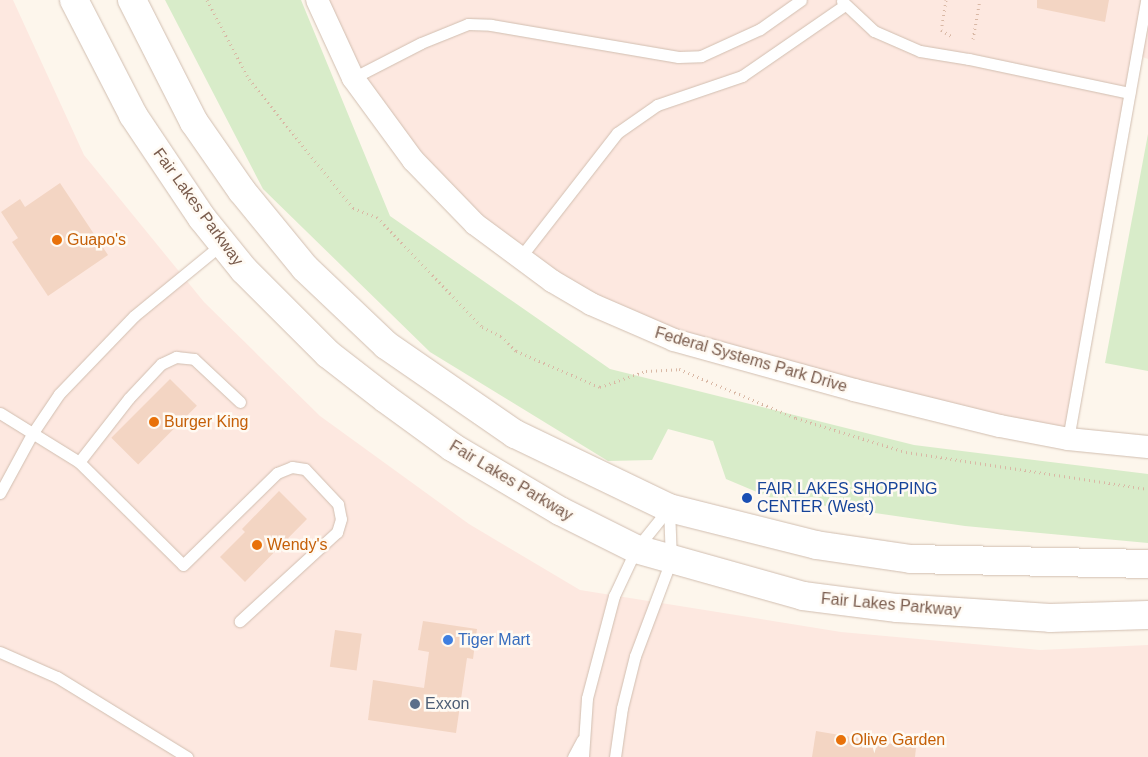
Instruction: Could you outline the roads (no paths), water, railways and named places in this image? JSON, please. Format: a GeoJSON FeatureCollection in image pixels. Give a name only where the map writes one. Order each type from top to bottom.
{"type":"FeatureCollection","features":[{"type":"Feature","properties":{"kind":"main road","name":"Fair Lakes Parkway"},"geometry":{"type":"LineString","coordinates":[[74,0],[132,115],[222,244],[328,354],[452,447],[560,511],[636,549],[803,596],[848,603],[1050,618],[1148,615]]}},
{"type":"Feature","properties":{"kind":"main road"},"geometry":{"type":"LineString","coordinates":[[132,0],[189,113],[218,158],[305,268],[373,332],[443,388],[515,434],[668,508],[762,534],[862,554],[930,559],[1148,564]]}},
{"type":"Feature","properties":{"kind":"street","name":"Federal Systems Park Drive"},"geometry":{"type":"LineString","coordinates":[[317,0],[353,78],[376,114],[436,185],[475,224],[519,259],[591,304],[674,340],[854,390],[1000,426],[1068,439],[1148,447]]}},
{"type":"Feature","properties":{"kind":"lane"},"geometry":{"type":"LineString","coordinates":[[353,78],[421,43],[468,24],[491,25],[678,57],[701,56],[760,29],[800,0]]}},
{"type":"Feature","properties":{"kind":"lane"},"geometry":{"type":"LineString","coordinates":[[1068,439],[1146,0]]}},
{"type":"Feature","properties":{"kind":"lane"},"geometry":{"type":"LineString","coordinates":[[519,259],[617,132],[656,105],[742,76],[844,3],[874,31],[920,51],[970,59],[1129,94]]}},
{"type":"Feature","properties":{"kind":"lane"},"geometry":{"type":"LineString","coordinates":[[0,492],[32,434],[59,394],[134,316],[222,244]]}},
{"type":"Feature","properties":{"kind":"lane"},"geometry":{"type":"LineString","coordinates":[[79,462],[129,398],[161,364],[176,357],[194,359],[240,402]]}},
{"type":"Feature","properties":{"kind":"lane"},"geometry":{"type":"LineString","coordinates":[[0,413],[79,462],[183,565],[276,473],[292,466],[305,469],[338,504],[340,519],[337,532],[240,622]]}},
{"type":"Feature","properties":{"kind":"lane"},"geometry":{"type":"LineString","coordinates":[[583,757],[587,698],[614,596],[636,549],[668,508]]}},
{"type":"Feature","properties":{"kind":"lane"},"geometry":{"type":"LineString","coordinates":[[615,757],[622,708],[635,656],[671,560],[668,508]]}},
{"type":"Feature","properties":{"kind":"lane"},"geometry":{"type":"LineString","coordinates":[[0,652],[57,677],[187,757]]}},
{"type":"Feature","properties":{"kind":"lane"},"geometry":{"type":"LineString","coordinates":[[573,757],[584,734]]}},
{"type":"Feature","properties":{"kind":"place","name":"Guapo's"},"geometry":{"type":"Point","coordinates":[57,240]}},
{"type":"Feature","properties":{"kind":"place","name":"Burger King"},"geometry":{"type":"Point","coordinates":[154,422]}},
{"type":"Feature","properties":{"kind":"place","name":"FAIR LAKES SHOPPING CENTER (West)"},"geometry":{"type":"Point","coordinates":[747,498]}},
{"type":"Feature","properties":{"kind":"place","name":"Wendy's"},"geometry":{"type":"Point","coordinates":[257,545]}},
{"type":"Feature","properties":{"kind":"place","name":"Tiger Mart"},"geometry":{"type":"Point","coordinates":[448,640]}},
{"type":"Feature","properties":{"kind":"place","name":"Exxon"},"geometry":{"type":"Point","coordinates":[415,704]}},
{"type":"Feature","properties":{"kind":"place","name":"Olive Garden"},"geometry":{"type":"Point","coordinates":[841,740]}}]}
